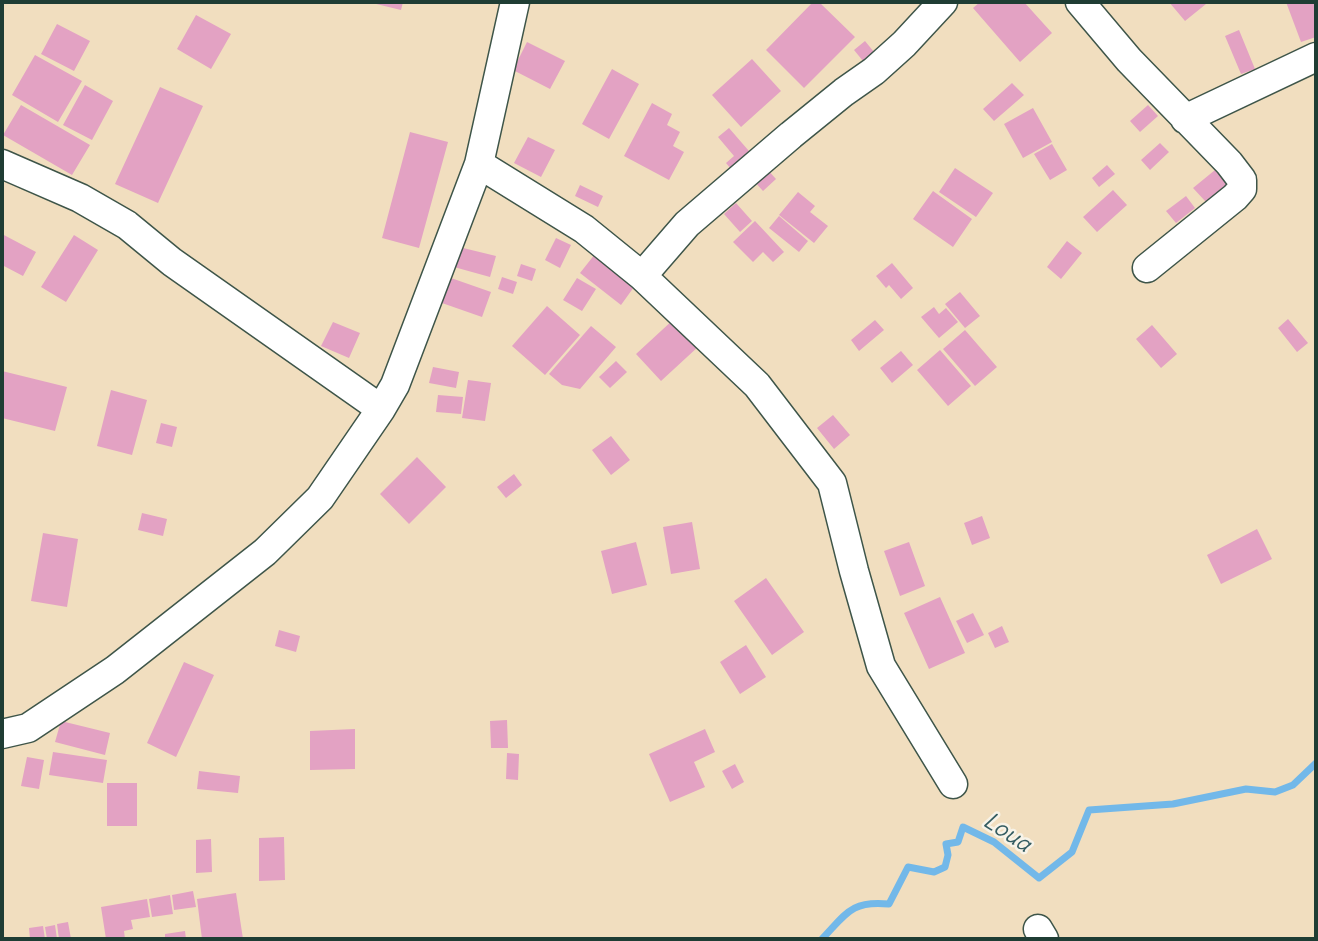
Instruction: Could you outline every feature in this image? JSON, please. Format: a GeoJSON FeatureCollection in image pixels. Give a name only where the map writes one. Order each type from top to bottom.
{"type":"FeatureCollection","features":[{"type":"Feature","properties":{"kind":"street"},"geometry":{"type":"LineString","coordinates":[[2,734],[28,728],[115,670],[265,552],[320,498],[395,385],[479,164],[515,2]]}},
{"type":"Feature","properties":{"kind":"street"},"geometry":{"type":"LineString","coordinates":[[642,276],[687,224],[791,135],[874,71],[904,44],[943,2]]}},
{"type":"Feature","properties":{"kind":"street"},"geometry":{"type":"LineString","coordinates":[[1080,2],[1129,60],[1229,163],[1242,180],[1242,189],[1147,268]]}},
{"type":"Feature","properties":{"kind":"street"},"geometry":{"type":"LineString","coordinates":[[1185,119],[1316,57]]}},
{"type":"Feature","properties":{"kind":"street"},"geometry":{"type":"LineString","coordinates":[[2,164],[80,198],[127,225],[172,262],[381,409]]}},
{"type":"Feature","properties":{"kind":"street"},"geometry":{"type":"LineString","coordinates":[[479,164],[584,229],[642,276],[757,385],[832,483],[881,666],[953,783]]}},
{"type":"Feature","properties":{"kind":"building"},"geometry":{"type":"Polygon","coordinates":[[[368,2],[403,2],[401,10],[368,2]]]}},
{"type":"Feature","properties":{"kind":"building"},"geometry":{"type":"Polygon","coordinates":[[[813,2],[819,2],[855,37],[804,88],[766,50],[813,2]]]}},
{"type":"Feature","properties":{"kind":"building"},"geometry":{"type":"Polygon","coordinates":[[[980,2],[1024,2],[1052,33],[1020,62],[973,8],[980,2]]]}},
{"type":"Feature","properties":{"kind":"building"},"geometry":{"type":"Polygon","coordinates":[[[1169,2],[1205,2],[1206,4],[1185,21],[1169,2]]]}},
{"type":"Feature","properties":{"kind":"building"},"geometry":{"type":"Polygon","coordinates":[[[1286,2],[1316,2],[1316,37],[1301,42],[1286,2]]]}},
{"type":"Feature","properties":{"kind":"building"},"geometry":{"type":"Polygon","coordinates":[[[196,15],[231,34],[211,69],[177,49],[196,15]]]}},
{"type":"Feature","properties":{"kind":"building"},"geometry":{"type":"Polygon","coordinates":[[[57,24],[90,41],[74,71],[41,54],[57,24]]]}},
{"type":"Feature","properties":{"kind":"building"},"geometry":{"type":"Polygon","coordinates":[[[1239,30],[1255,69],[1241,74],[1225,36],[1239,30]]]}},
{"type":"Feature","properties":{"kind":"building"},"geometry":{"type":"Polygon","coordinates":[[[865,41],[874,52],[863,61],[854,50],[865,41]]]}},
{"type":"Feature","properties":{"kind":"building"},"geometry":{"type":"Polygon","coordinates":[[[527,42],[565,61],[550,89],[513,70],[527,42]]]}},
{"type":"Feature","properties":{"kind":"building"},"geometry":{"type":"Polygon","coordinates":[[[35,55],[82,81],[58,122],[12,95],[35,55]]]}},
{"type":"Feature","properties":{"kind":"building"},"geometry":{"type":"Polygon","coordinates":[[[752,59],[781,91],[741,127],[712,95],[752,59]]]}},
{"type":"Feature","properties":{"kind":"building"},"geometry":{"type":"Polygon","coordinates":[[[612,69],[639,84],[609,139],[582,124],[612,69]]]}},
{"type":"Feature","properties":{"kind":"building"},"geometry":{"type":"Polygon","coordinates":[[[1012,83],[1024,95],[994,121],[983,109],[1012,83]]]}},
{"type":"Feature","properties":{"kind":"building"},"geometry":{"type":"Polygon","coordinates":[[[85,85],[113,101],[92,140],[63,125],[85,85]]]}},
{"type":"Feature","properties":{"kind":"building"},"geometry":{"type":"Polygon","coordinates":[[[160,87],[203,106],[158,203],[115,184],[160,87]]]}},
{"type":"Feature","properties":{"kind":"building"},"geometry":{"type":"Polygon","coordinates":[[[652,103],[672,114],[667,125],[680,132],[673,146],[684,152],[669,180],[624,156],[652,103]]]}},
{"type":"Feature","properties":{"kind":"building"},"geometry":{"type":"Polygon","coordinates":[[[21,105],[90,145],[72,175],[3,135],[21,105]]]}},
{"type":"Feature","properties":{"kind":"building"},"geometry":{"type":"Polygon","coordinates":[[[1148,105],[1158,116],[1140,132],[1130,121],[1148,105]]]}},
{"type":"Feature","properties":{"kind":"building"},"geometry":{"type":"Polygon","coordinates":[[[1033,108],[1052,142],[1023,158],[1004,124],[1033,108]]]}},
{"type":"Feature","properties":{"kind":"building"},"geometry":{"type":"Polygon","coordinates":[[[729,128],[755,158],[736,175],[726,163],[734,156],[718,137],[729,128]]]}},
{"type":"Feature","properties":{"kind":"building"},"geometry":{"type":"Polygon","coordinates":[[[410,132],[448,142],[419,248],[382,238],[410,132]]]}},
{"type":"Feature","properties":{"kind":"building"},"geometry":{"type":"Polygon","coordinates":[[[528,137],[555,150],[541,177],[514,163],[528,137]]]}},
{"type":"Feature","properties":{"kind":"building"},"geometry":{"type":"Polygon","coordinates":[[[1160,143],[1169,152],[1150,170],[1141,160],[1160,143]]]}},
{"type":"Feature","properties":{"kind":"building"},"geometry":{"type":"Polygon","coordinates":[[[1052,144],[1067,170],[1050,180],[1034,154],[1052,144]]]}},
{"type":"Feature","properties":{"kind":"building"},"geometry":{"type":"Polygon","coordinates":[[[1107,165],[1115,174],[1099,187],[1092,178],[1107,165]]]}},
{"type":"Feature","properties":{"kind":"building"},"geometry":{"type":"Polygon","coordinates":[[[766,168],[776,179],[763,191],[753,180],[766,168]]]}},
{"type":"Feature","properties":{"kind":"building"},"geometry":{"type":"Polygon","coordinates":[[[955,168],[993,193],[976,217],[939,192],[955,168]]]}},
{"type":"Feature","properties":{"kind":"building"},"geometry":{"type":"Polygon","coordinates":[[[1215,170],[1227,184],[1206,202],[1193,188],[1215,170]]]}},
{"type":"Feature","properties":{"kind":"building"},"geometry":{"type":"Polygon","coordinates":[[[580,185],[603,196],[598,207],[575,196],[580,185]]]}},
{"type":"Feature","properties":{"kind":"building"},"geometry":{"type":"Polygon","coordinates":[[[1113,190],[1127,205],[1097,232],[1083,217],[1113,190]]]}},
{"type":"Feature","properties":{"kind":"building"},"geometry":{"type":"Polygon","coordinates":[[[933,191],[972,219],[953,247],[913,219],[933,191]]]}},
{"type":"Feature","properties":{"kind":"building"},"geometry":{"type":"Polygon","coordinates":[[[798,192],[815,206],[810,212],[828,226],[814,243],[779,215],[798,192]]]}},
{"type":"Feature","properties":{"kind":"building"},"geometry":{"type":"Polygon","coordinates":[[[1186,196],[1195,208],[1176,223],[1166,211],[1186,196]]]}},
{"type":"Feature","properties":{"kind":"building"},"geometry":{"type":"Polygon","coordinates":[[[736,203],[752,221],[740,232],[724,214],[736,203]]]}},
{"type":"Feature","properties":{"kind":"building"},"geometry":{"type":"Polygon","coordinates":[[[779,216],[808,241],[799,252],[769,228],[779,216]]]}},
{"type":"Feature","properties":{"kind":"building"},"geometry":{"type":"Polygon","coordinates":[[[755,221],[784,252],[773,262],[763,252],[753,262],[733,242],[755,221]]]}},
{"type":"Feature","properties":{"kind":"building"},"geometry":{"type":"Polygon","coordinates":[[[2,234],[36,252],[23,276],[2,265],[2,234]]]}},
{"type":"Feature","properties":{"kind":"building"},"geometry":{"type":"Polygon","coordinates":[[[74,235],[98,250],[66,302],[41,287],[74,235]]]}},
{"type":"Feature","properties":{"kind":"building"},"geometry":{"type":"Polygon","coordinates":[[[556,238],[571,245],[560,268],[545,260],[556,238]]]}},
{"type":"Feature","properties":{"kind":"building"},"geometry":{"type":"Polygon","coordinates":[[[1067,241],[1082,253],[1061,279],[1047,267],[1067,241]]]}},
{"type":"Feature","properties":{"kind":"building"},"geometry":{"type":"Polygon","coordinates":[[[459,247],[496,256],[490,277],[454,267],[459,247]]]}},
{"type":"Feature","properties":{"kind":"building"},"geometry":{"type":"Polygon","coordinates":[[[599,249],[639,280],[621,305],[580,273],[599,249]]]}},
{"type":"Feature","properties":{"kind":"building"},"geometry":{"type":"Polygon","coordinates":[[[892,263],[913,288],[901,299],[889,285],[886,288],[876,276],[892,263]]]}},
{"type":"Feature","properties":{"kind":"building"},"geometry":{"type":"Polygon","coordinates":[[[521,264],[536,269],[532,281],[517,276],[521,264]]]}},
{"type":"Feature","properties":{"kind":"building"},"geometry":{"type":"Polygon","coordinates":[[[502,277],[517,282],[513,294],[498,289],[502,277]]]}},
{"type":"Feature","properties":{"kind":"building"},"geometry":{"type":"Polygon","coordinates":[[[451,278],[491,292],[482,317],[442,303],[451,278]]]}},
{"type":"Feature","properties":{"kind":"building"},"geometry":{"type":"Polygon","coordinates":[[[577,278],[596,289],[582,311],[563,300],[577,278]]]}},
{"type":"Feature","properties":{"kind":"building"},"geometry":{"type":"Polygon","coordinates":[[[960,292],[980,316],[965,328],[945,304],[960,292]]]}},
{"type":"Feature","properties":{"kind":"building"},"geometry":{"type":"Polygon","coordinates":[[[547,306],[580,335],[545,375],[512,346],[547,306]]]}},
{"type":"Feature","properties":{"kind":"building"},"geometry":{"type":"Polygon","coordinates":[[[934,307],[939,314],[946,308],[958,322],[939,338],[921,317],[934,307]]]}},
{"type":"Feature","properties":{"kind":"building"},"geometry":{"type":"Polygon","coordinates":[[[674,319],[699,346],[661,381],[636,354],[674,319]]]}},
{"type":"Feature","properties":{"kind":"building"},"geometry":{"type":"Polygon","coordinates":[[[1288,319],[1308,343],[1297,352],[1278,328],[1288,319]]]}},
{"type":"Feature","properties":{"kind":"building"},"geometry":{"type":"Polygon","coordinates":[[[875,320],[884,330],[859,351],[851,340],[875,320]]]}},
{"type":"Feature","properties":{"kind":"building"},"geometry":{"type":"Polygon","coordinates":[[[333,322],[360,333],[349,358],[321,346],[333,322]]]}},
{"type":"Feature","properties":{"kind":"building"},"geometry":{"type":"Polygon","coordinates":[[[1152,325],[1177,354],[1161,368],[1136,339],[1152,325]]]}},
{"type":"Feature","properties":{"kind":"building"},"geometry":{"type":"Polygon","coordinates":[[[591,326],[616,347],[580,389],[562,385],[549,374],[591,326]]]}},
{"type":"Feature","properties":{"kind":"building"},"geometry":{"type":"Polygon","coordinates":[[[965,330],[997,367],[975,386],[943,349],[965,330]]]}},
{"type":"Feature","properties":{"kind":"building"},"geometry":{"type":"Polygon","coordinates":[[[940,350],[971,386],[948,406],[917,370],[940,350]]]}},
{"type":"Feature","properties":{"kind":"building"},"geometry":{"type":"Polygon","coordinates":[[[901,351],[913,365],[892,383],[880,368],[901,351]]]}},
{"type":"Feature","properties":{"kind":"building"},"geometry":{"type":"Polygon","coordinates":[[[616,361],[627,372],[610,388],[599,377],[616,361]]]}},
{"type":"Feature","properties":{"kind":"building"},"geometry":{"type":"Polygon","coordinates":[[[433,367],[459,372],[456,388],[429,383],[433,367]]]}},
{"type":"Feature","properties":{"kind":"building"},"geometry":{"type":"Polygon","coordinates":[[[2,371],[67,387],[55,431],[2,418],[2,371]]]}},
{"type":"Feature","properties":{"kind":"building"},"geometry":{"type":"Polygon","coordinates":[[[468,380],[491,383],[485,421],[462,418],[468,380]]]}},
{"type":"Feature","properties":{"kind":"building"},"geometry":{"type":"Polygon","coordinates":[[[111,390],[147,400],[132,455],[97,446],[111,390]]]}},
{"type":"Feature","properties":{"kind":"building"},"geometry":{"type":"Polygon","coordinates":[[[438,395],[463,397],[461,414],[436,412],[438,395]]]}},
{"type":"Feature","properties":{"kind":"building"},"geometry":{"type":"Polygon","coordinates":[[[833,415],[850,435],[834,449],[817,428],[833,415]]]}},
{"type":"Feature","properties":{"kind":"building"},"geometry":{"type":"Polygon","coordinates":[[[161,423],[177,427],[172,447],[156,443],[161,423]]]}},
{"type":"Feature","properties":{"kind":"building"},"geometry":{"type":"Polygon","coordinates":[[[611,436],[630,460],[611,475],[592,450],[611,436]]]}},
{"type":"Feature","properties":{"kind":"building"},"geometry":{"type":"Polygon","coordinates":[[[417,457],[446,487],[409,524],[380,494],[417,457]]]}},
{"type":"Feature","properties":{"kind":"building"},"geometry":{"type":"Polygon","coordinates":[[[514,474],[522,485],[506,498],[497,487],[514,474]]]}},
{"type":"Feature","properties":{"kind":"building"},"geometry":{"type":"Polygon","coordinates":[[[142,513],[167,519],[163,536],[138,530],[142,513]]]}},
{"type":"Feature","properties":{"kind":"building"},"geometry":{"type":"Polygon","coordinates":[[[982,516],[990,538],[972,545],[964,523],[982,516]]]}},
{"type":"Feature","properties":{"kind":"building"},"geometry":{"type":"Polygon","coordinates":[[[692,522],[700,569],[671,574],[663,527],[692,522]]]}},
{"type":"Feature","properties":{"kind":"building"},"geometry":{"type":"Polygon","coordinates":[[[1257,529],[1272,559],[1221,584],[1207,555],[1257,529]]]}},
{"type":"Feature","properties":{"kind":"building"},"geometry":{"type":"Polygon","coordinates":[[[43,533],[78,539],[67,607],[31,601],[43,533]]]}},
{"type":"Feature","properties":{"kind":"building"},"geometry":{"type":"Polygon","coordinates":[[[636,542],[647,585],[612,594],[601,551],[636,542]]]}},
{"type":"Feature","properties":{"kind":"building"},"geometry":{"type":"Polygon","coordinates":[[[909,542],[925,586],[900,596],[884,551],[909,542]]]}},
{"type":"Feature","properties":{"kind":"building"},"geometry":{"type":"Polygon","coordinates":[[[766,578],[804,632],[772,655],[734,601],[766,578]]]}},
{"type":"Feature","properties":{"kind":"building"},"geometry":{"type":"Polygon","coordinates":[[[940,597],[965,653],[929,669],[904,613],[940,597]]]}},
{"type":"Feature","properties":{"kind":"building"},"geometry":{"type":"Polygon","coordinates":[[[973,613],[984,635],[967,643],[956,621],[973,613]]]}},
{"type":"Feature","properties":{"kind":"building"},"geometry":{"type":"Polygon","coordinates":[[[1002,626],[1009,642],[995,648],[988,633],[1002,626]]]}},
{"type":"Feature","properties":{"kind":"building"},"geometry":{"type":"Polygon","coordinates":[[[279,630],[300,636],[296,652],[275,646],[279,630]]]}},
{"type":"Feature","properties":{"kind":"building"},"geometry":{"type":"Polygon","coordinates":[[[746,645],[766,677],[740,694],[720,662],[746,645]]]}},
{"type":"Feature","properties":{"kind":"building"},"geometry":{"type":"Polygon","coordinates":[[[184,662],[214,675],[176,757],[147,743],[184,662]]]}},
{"type":"Feature","properties":{"kind":"building"},"geometry":{"type":"Polygon","coordinates":[[[507,720],[508,748],[491,748],[490,721],[507,720]]]}},
{"type":"Feature","properties":{"kind":"building"},"geometry":{"type":"Polygon","coordinates":[[[61,721],[110,733],[105,755],[55,742],[61,721]]]}},
{"type":"Feature","properties":{"kind":"building"},"geometry":{"type":"Polygon","coordinates":[[[355,729],[355,769],[310,770],[310,731],[355,729]]]}},
{"type":"Feature","properties":{"kind":"building"},"geometry":{"type":"Polygon","coordinates":[[[705,729],[715,752],[694,762],[705,787],[670,802],[649,754],[705,729]]]}},
{"type":"Feature","properties":{"kind":"building"},"geometry":{"type":"Polygon","coordinates":[[[53,752],[107,760],[103,783],[49,775],[53,752]]]}},
{"type":"Feature","properties":{"kind":"building"},"geometry":{"type":"Polygon","coordinates":[[[507,753],[519,754],[518,780],[506,779],[507,753]]]}},
{"type":"Feature","properties":{"kind":"building"},"geometry":{"type":"Polygon","coordinates":[[[27,757],[44,760],[39,789],[21,786],[27,757]]]}},
{"type":"Feature","properties":{"kind":"building"},"geometry":{"type":"Polygon","coordinates":[[[735,764],[744,782],[732,789],[722,771],[735,764]]]}},
{"type":"Feature","properties":{"kind":"building"},"geometry":{"type":"Polygon","coordinates":[[[199,771],[240,776],[238,793],[197,789],[199,771]]]}},
{"type":"Feature","properties":{"kind":"building"},"geometry":{"type":"Polygon","coordinates":[[[107,783],[137,783],[137,826],[107,826],[107,783]]]}},
{"type":"Feature","properties":{"kind":"building"},"geometry":{"type":"Polygon","coordinates":[[[284,837],[285,880],[259,881],[259,838],[284,837]]]}},
{"type":"Feature","properties":{"kind":"building"},"geometry":{"type":"Polygon","coordinates":[[[211,839],[212,872],[196,873],[196,840],[211,839]]]}},
{"type":"Feature","properties":{"kind":"building"},"geometry":{"type":"Polygon","coordinates":[[[193,891],[196,907],[174,910],[172,895],[193,891]]]}},
{"type":"Feature","properties":{"kind":"building"},"geometry":{"type":"Polygon","coordinates":[[[236,893],[243,939],[202,939],[197,899],[236,893]]]}},
{"type":"Feature","properties":{"kind":"building"},"geometry":{"type":"Polygon","coordinates":[[[170,895],[173,914],[152,917],[149,899],[170,895]]]}},
{"type":"Feature","properties":{"kind":"building"},"geometry":{"type":"Polygon","coordinates":[[[147,899],[150,917],[131,920],[133,929],[124,931],[125,939],[106,939],[101,907],[147,899]]]}},
{"type":"Feature","properties":{"kind":"building"},"geometry":{"type":"Polygon","coordinates":[[[68,922],[71,939],[59,939],[57,924],[68,922]]]}},
{"type":"Feature","properties":{"kind":"building"},"geometry":{"type":"Polygon","coordinates":[[[55,925],[57,939],[47,939],[45,927],[55,925]]]}},
{"type":"Feature","properties":{"kind":"building"},"geometry":{"type":"Polygon","coordinates":[[[43,926],[45,939],[30,939],[29,928],[43,926]]]}},
{"type":"Feature","properties":{"kind":"building"},"geometry":{"type":"Polygon","coordinates":[[[185,931],[186,939],[165,939],[165,934],[185,931]]]}},
{"type":"Feature","properties":{"kind":"waterway","name":"Loua"},"geometry":{"type":"LineString","coordinates":[[822,939],[844,916],[857,907],[876,903],[889,904],[908,867],[934,872],[945,867],[948,855],[946,844],[958,842],[963,827],[994,842],[1039,878],[1072,852],[1089,810],[1173,804],[1246,789],[1275,792],[1293,785],[1316,763]]}}]}
